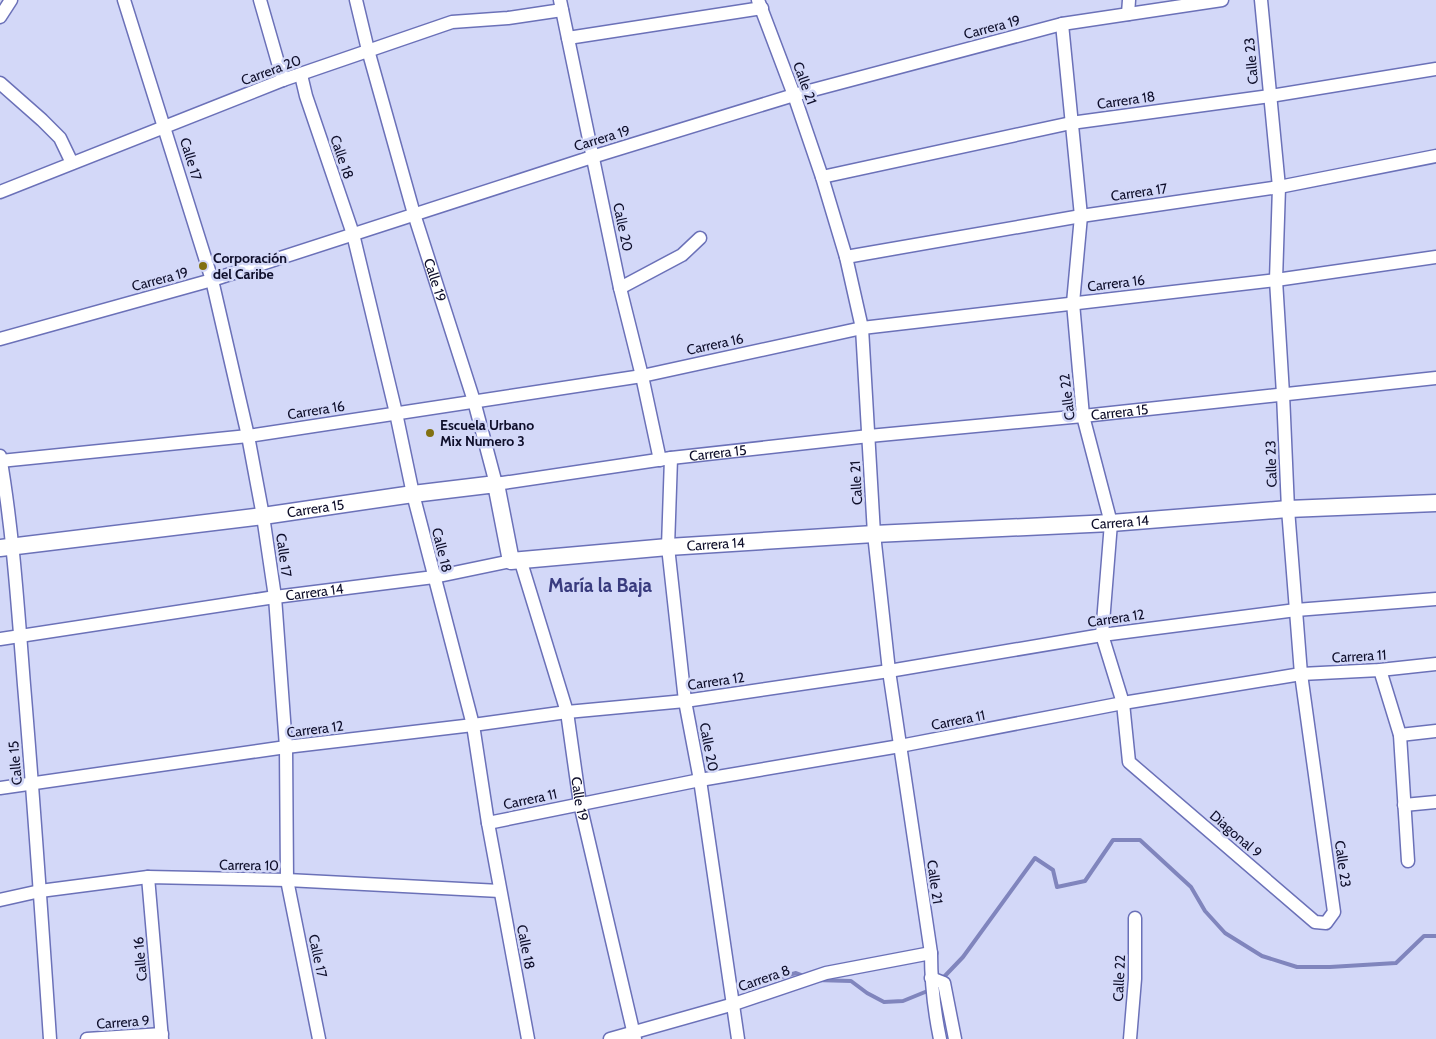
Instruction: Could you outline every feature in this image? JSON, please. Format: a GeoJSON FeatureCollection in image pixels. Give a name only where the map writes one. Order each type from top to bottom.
{"type":"FeatureCollection","features":[{"type":"Feature","properties":{"kind":"street"},"geometry":{"type":"LineString","coordinates":[[0,17],[11,0]]}},
{"type":"Feature","properties":{"kind":"street","name":"Calle 17"},"geometry":{"type":"LineString","coordinates":[[124,0],[212,280],[248,436],[263,516],[275,597],[286,747],[287,880],[319,1039]]}},
{"type":"Feature","properties":{"kind":"street"},"geometry":{"type":"LineString","coordinates":[[260,0],[283,80]]}},
{"type":"Feature","properties":{"kind":"street","name":"Calle 19"},"geometry":{"type":"LineString","coordinates":[[356,0],[414,214],[474,401],[515,560],[567,712],[580,804],[634,1036]]}},
{"type":"Feature","properties":{"kind":"street"},"geometry":{"type":"LineString","coordinates":[[1128,14],[1129,0]]}},
{"type":"Feature","properties":{"kind":"street","name":"Carrera 19"},"geometry":{"type":"LineString","coordinates":[[0,338],[212,280],[592,157],[794,95],[1062,24],[1222,0]]}},
{"type":"Feature","properties":{"kind":"street","name":"Calle 23"},"geometry":{"type":"LineString","coordinates":[[1261,0],[1279,187],[1276,280],[1288,509],[1301,674],[1334,912],[1326,923]]}},
{"type":"Feature","properties":{"kind":"street"},"geometry":{"type":"LineString","coordinates":[[568,38],[760,4]]}},
{"type":"Feature","properties":{"kind":"street","name":"Calle 21"},"geometry":{"type":"LineString","coordinates":[[760,4],[822,177],[846,257],[862,328],[874,534],[889,672],[931,953],[934,1008],[940,1039]]}},
{"type":"Feature","properties":{"kind":"street","name":"Carrera 20"},"geometry":{"type":"LineString","coordinates":[[0,192],[283,80],[452,22],[508,18],[561,5]]}},
{"type":"Feature","properties":{"kind":"street","name":"Calle 20"},"geometry":{"type":"LineString","coordinates":[[561,5],[620,288],[665,459],[668,547],[685,701],[700,780],[738,1039]]}},
{"type":"Feature","properties":{"kind":"street","name":"Calle 22"},"geometry":{"type":"LineString","coordinates":[[1062,24],[1080,216],[1073,303],[1083,416],[1111,523],[1102,635],[1123,704],[1129,762]]}},
{"type":"Feature","properties":{"kind":"street","name":"Carrera 18"},"geometry":{"type":"LineString","coordinates":[[822,177],[1071,123],[1270,96],[1436,69]]}},
{"type":"Feature","properties":{"kind":"street","name":"Calle 18"},"geometry":{"type":"LineString","coordinates":[[301,75],[306,96],[353,234],[396,413],[413,494],[473,726],[488,824],[528,1039]]}},
{"type":"Feature","properties":{"kind":"street"},"geometry":{"type":"LineString","coordinates":[[0,83],[60,138],[72,163]]}},
{"type":"Feature","properties":{"kind":"street","name":"Carrera 17"},"geometry":{"type":"LineString","coordinates":[[846,257],[1080,216],[1279,187],[1436,156]]}},
{"type":"Feature","properties":{"kind":"street"},"geometry":{"type":"LineString","coordinates":[[620,288],[682,254],[700,238]]}},
{"type":"Feature","properties":{"kind":"street","name":"Carrera 16"},"geometry":{"type":"LineString","coordinates":[[0,459],[248,436],[642,376],[862,328],[1276,280],[1436,257]]}},
{"type":"Feature","properties":{"kind":"street","name":"Carrera 15"},"geometry":{"type":"LineString","coordinates":[[6,547],[263,516],[665,459],[869,436],[1083,416],[1436,378]]}},
{"type":"Feature","properties":{"kind":"street","name":"Calle 15"},"geometry":{"type":"LineString","coordinates":[[0,459],[6,547],[20,636],[50,1039]]}},
{"type":"Feature","properties":{"kind":"street","name":"Carrera 14"},"geometry":{"type":"LineString","coordinates":[[0,640],[275,597],[434,577],[515,560],[668,547],[874,534],[1111,523],[1288,509],[1436,503]]}},
{"type":"Feature","properties":{"kind":"street","name":"Carrera 12"},"geometry":{"type":"LineString","coordinates":[[0,788],[286,747],[473,726],[567,712],[685,701],[889,672],[1102,635],[1296,610],[1436,599]]}},
{"type":"Feature","properties":{"kind":"street","name":"Carrera 11"},"geometry":{"type":"LineString","coordinates":[[488,824],[700,780],[900,746],[1123,704],[1301,674],[1380,670],[1436,664]]}},
{"type":"Feature","properties":{"kind":"street"},"geometry":{"type":"LineString","coordinates":[[1380,670],[1400,734],[1408,861]]}},
{"type":"Feature","properties":{"kind":"street"},"geometry":{"type":"LineString","coordinates":[[1400,734],[1436,731]]}},
{"type":"Feature","properties":{"kind":"street","name":"Diagonal 9"},"geometry":{"type":"LineString","coordinates":[[1129,762],[1315,922],[1326,923]]}},
{"type":"Feature","properties":{"kind":"street"},"geometry":{"type":"LineString","coordinates":[[1404,805],[1436,802]]}},
{"type":"Feature","properties":{"kind":"street","name":"Carrera 10"},"geometry":{"type":"LineString","coordinates":[[0,900],[40,891],[148,877],[287,880],[500,891]]}},
{"type":"Feature","properties":{"kind":"street","name":"Calle 16"},"geometry":{"type":"LineString","coordinates":[[148,877],[162,1036]]}},
{"type":"Feature","properties":{"kind":"street","name":"Calle 22"},"geometry":{"type":"LineString","coordinates":[[1130,1039],[1135,979],[1135,918]]}},
{"type":"Feature","properties":{"kind":"street","name":"Carrera 8"},"geometry":{"type":"LineString","coordinates":[[610,1039],[634,1036],[826,973],[931,953]]}},
{"type":"Feature","properties":{"kind":"street"},"geometry":{"type":"LineString","coordinates":[[931,978],[944,983],[955,1039]]}},
{"type":"Feature","properties":{"kind":"street","name":"Carrera 9"},"geometry":{"type":"LineString","coordinates":[[87,1039],[162,1036]]}},
{"type":"Feature","properties":{"kind":"waterway"},"geometry":{"type":"LineString","coordinates":[[941,980],[963,957],[1035,858],[1053,870],[1057,887],[1085,881],[1113,840],[1140,840],[1191,887],[1205,911],[1225,933],[1262,956],[1297,967],[1396,963],[1424,936],[1436,936]]}},
{"type":"Feature","properties":{"kind":"waterway"},"geometry":{"type":"LineString","coordinates":[[759,983],[796,973],[804,976]]}},
{"type":"Feature","properties":{"kind":"waterway"},"geometry":{"type":"LineString","coordinates":[[816,980],[851,981],[867,993],[884,1002],[903,1001],[930,990]]}},
{"type":"Feature","properties":{"kind":"place","name":"Corporación del Caribe"},"geometry":{"type":"Point","coordinates":[203,266]}},
{"type":"Feature","properties":{"kind":"place","name":"Escuela Urbano Mix Numero 3"},"geometry":{"type":"Point","coordinates":[430,433]}},
{"type":"Feature","properties":{"kind":"district","name":"María la Baja"},"geometry":{"type":"Point","coordinates":[600,585]}}]}
